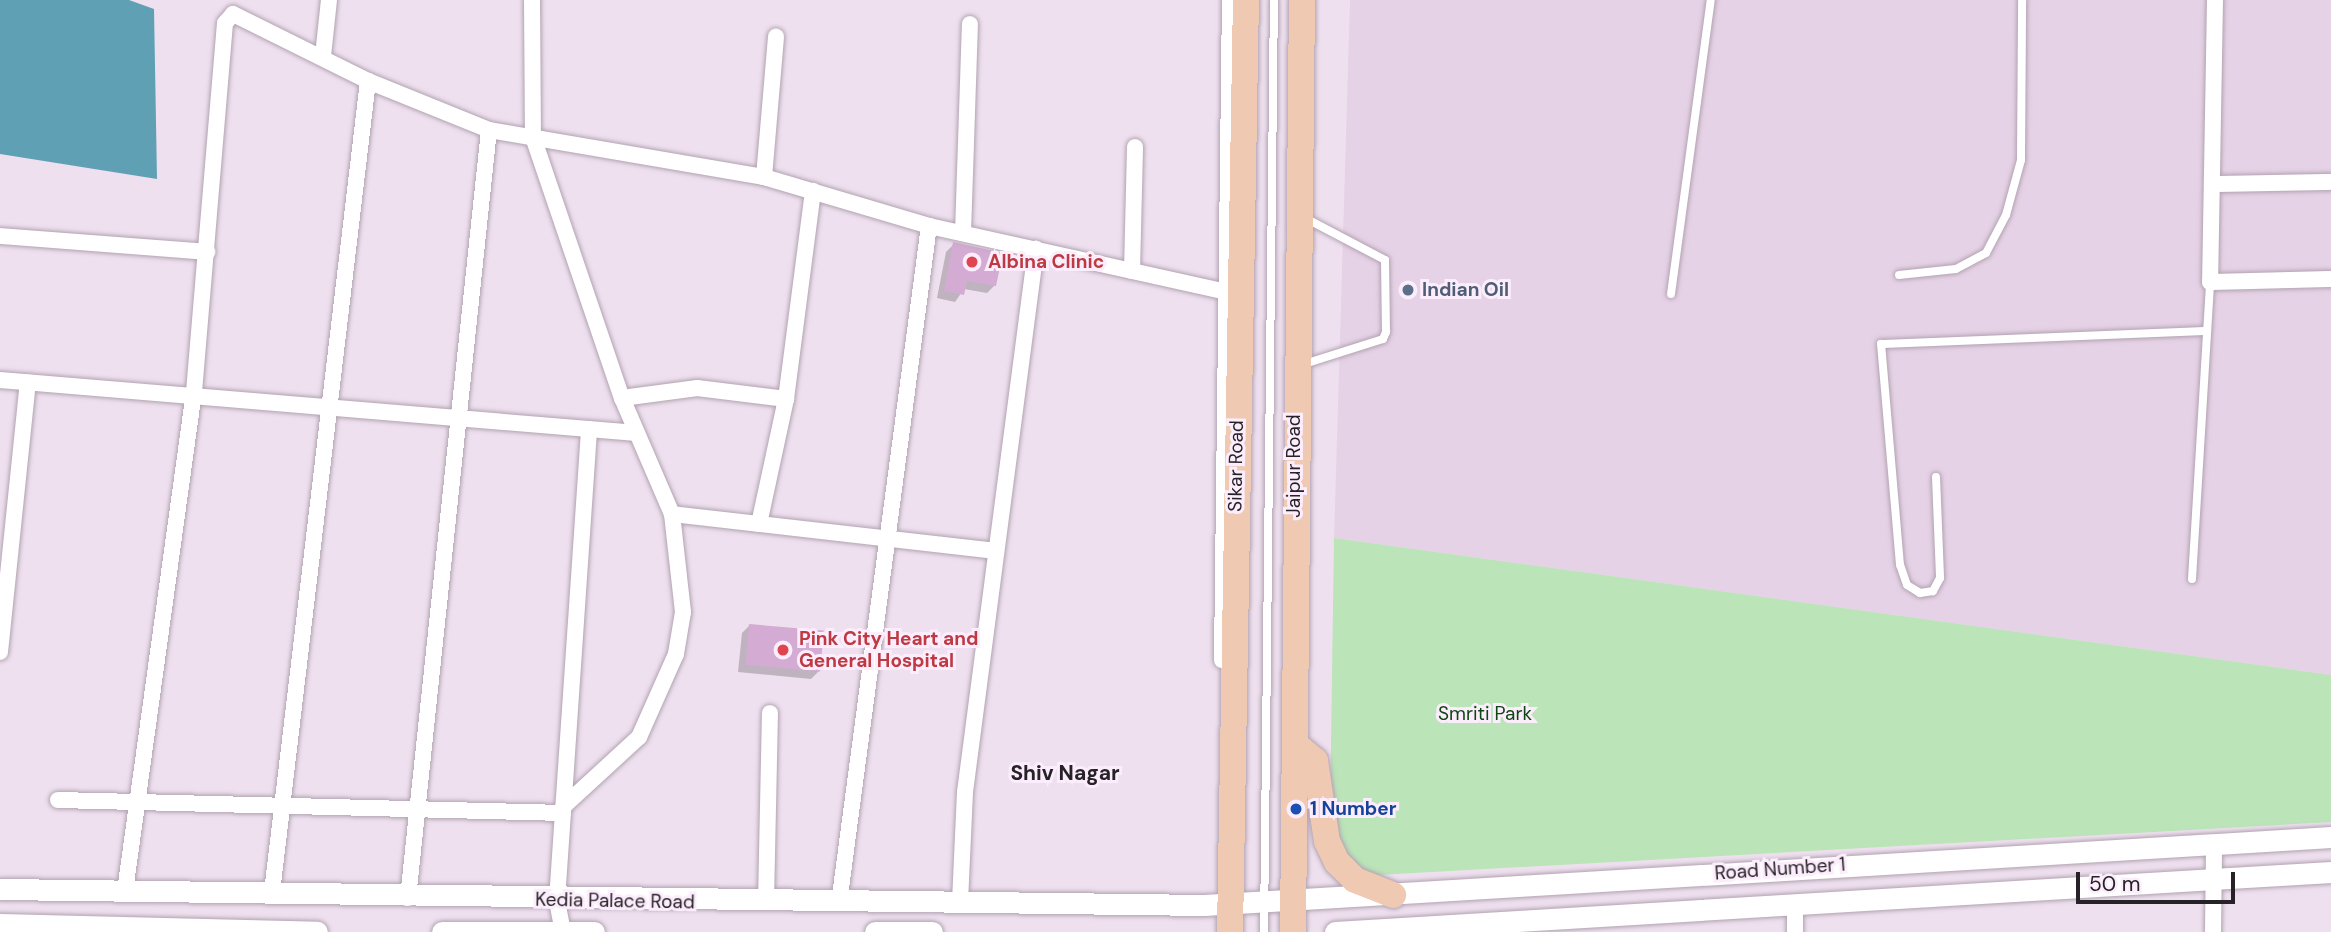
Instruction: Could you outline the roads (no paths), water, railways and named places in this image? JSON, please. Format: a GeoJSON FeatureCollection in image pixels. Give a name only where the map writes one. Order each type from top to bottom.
{"type":"FeatureCollection","features":[{"type":"Feature","properties":{"kind":"main road","name":"Sikar Road"},"geometry":{"type":"LineString","coordinates":[[1230,932],[1224,903],[1233,293],[1246,0]]}},
{"type":"Feature","properties":{"kind":"main road","name":"Jaipur Road"},"geometry":{"type":"LineString","coordinates":[[1293,932],[1296,745],[1294,368],[1302,0]]}},
{"type":"Feature","properties":{"kind":"main road"},"geometry":{"type":"LineString","coordinates":[[1296,745],[1315,761],[1327,841],[1337,862],[1355,880],[1393,895]]}},
{"type":"Feature","properties":{"kind":"street"},"geometry":{"type":"LineString","coordinates":[[323,56],[329,0]]}},
{"type":"Feature","properties":{"kind":"street"},"geometry":{"type":"LineString","coordinates":[[58,800],[282,808],[563,810],[639,737],[676,654],[682,612],[672,514],[622,398],[533,137],[532,0]]}},
{"type":"Feature","properties":{"kind":"street"},"geometry":{"type":"LineString","coordinates":[[125,891],[194,392],[208,252],[225,23],[233,13],[368,81],[489,130],[764,177],[929,226],[1233,293],[1230,0]]}},
{"type":"Feature","properties":{"kind":"street"},"geometry":{"type":"LineString","coordinates":[[2215,0],[2210,282],[2331,279]]}},
{"type":"Feature","properties":{"kind":"street"},"geometry":{"type":"LineString","coordinates":[[963,233],[970,24]]}},
{"type":"Feature","properties":{"kind":"street"},"geometry":{"type":"LineString","coordinates":[[764,177],[776,37]]}},
{"type":"Feature","properties":{"kind":"street"},"geometry":{"type":"LineString","coordinates":[[272,892],[332,407],[368,81]]}},
{"type":"Feature","properties":{"kind":"street"},"geometry":{"type":"LineString","coordinates":[[408,898],[489,130]]}},
{"type":"Feature","properties":{"kind":"street"},"geometry":{"type":"LineString","coordinates":[[1132,271],[1135,147]]}},
{"type":"Feature","properties":{"kind":"street"},"geometry":{"type":"LineString","coordinates":[[2212,184],[2331,182]]}},
{"type":"Feature","properties":{"kind":"street"},"geometry":{"type":"LineString","coordinates":[[759,524],[786,399],[813,191]]}},
{"type":"Feature","properties":{"kind":"street"},"geometry":{"type":"LineString","coordinates":[[839,903],[929,226]]}},
{"type":"Feature","properties":{"kind":"street"},"geometry":{"type":"LineString","coordinates":[[0,236],[208,252]]}},
{"type":"Feature","properties":{"kind":"street"},"geometry":{"type":"LineString","coordinates":[[960,902],[965,792],[1036,249]]}},
{"type":"Feature","properties":{"kind":"street"},"geometry":{"type":"LineString","coordinates":[[0,380],[194,392],[332,407],[637,433]]}},
{"type":"Feature","properties":{"kind":"street"},"geometry":{"type":"LineString","coordinates":[[0,652],[28,382]]}},
{"type":"Feature","properties":{"kind":"street"},"geometry":{"type":"LineString","coordinates":[[622,398],[697,388],[786,399]]}},
{"type":"Feature","properties":{"kind":"street"},"geometry":{"type":"LineString","coordinates":[[563,931],[557,900],[589,429]]}},
{"type":"Feature","properties":{"kind":"street"},"geometry":{"type":"LineString","coordinates":[[672,514],[995,551]]}},
{"type":"Feature","properties":{"kind":"street"},"geometry":{"type":"LineString","coordinates":[[766,902],[769,713]]}},
{"type":"Feature","properties":{"kind":"street","name":"Road Number 1"},"geometry":{"type":"LineString","coordinates":[[1224,903],[1295,901],[2331,837]]}},
{"type":"Feature","properties":{"kind":"street"},"geometry":{"type":"LineString","coordinates":[[2213,932],[2214,844]]}},
{"type":"Feature","properties":{"kind":"street","name":"Road Number 1"},"geometry":{"type":"LineString","coordinates":[[1335,932],[2331,872]]}},
{"type":"Feature","properties":{"kind":"street","name":"Kedia Palace Road"},"geometry":{"type":"LineString","coordinates":[[0,889],[272,892],[408,898],[557,900],[1224,903]]}},
{"type":"Feature","properties":{"kind":"street"},"geometry":{"type":"LineString","coordinates":[[1795,905],[1795,932]]}},
{"type":"Feature","properties":{"kind":"street"},"geometry":{"type":"LineString","coordinates":[[0,924],[179,931],[317,932]]}},
{"type":"Feature","properties":{"kind":"street","name":"Kedia Palace Road"},"geometry":{"type":"LineString","coordinates":[[442,932],[594,932]]}},
{"type":"Feature","properties":{"kind":"street"},"geometry":{"type":"LineString","coordinates":[[875,932],[932,932]]}},
{"type":"Feature","properties":{"kind":"lane"},"geometry":{"type":"LineString","coordinates":[[1264,932],[1274,0]]}},
{"type":"Feature","properties":{"kind":"lane"},"geometry":{"type":"LineString","coordinates":[[1671,294],[1712,0]]}},
{"type":"Feature","properties":{"kind":"lane"},"geometry":{"type":"LineString","coordinates":[[1899,275],[1956,269],[1986,253],[2006,215],[2021,160],[2022,0]]}},
{"type":"Feature","properties":{"kind":"lane"},"geometry":{"type":"LineString","coordinates":[[1294,368],[1383,339],[1385,332],[1385,260],[1299,215]]}},
{"type":"Feature","properties":{"kind":"lane"},"geometry":{"type":"LineString","coordinates":[[2192,579],[2210,282]]}},
{"type":"Feature","properties":{"kind":"lane"},"geometry":{"type":"LineString","coordinates":[[1936,477],[1940,578],[1933,591],[1920,593],[1907,585],[1900,565],[1881,344],[2207,331]]}},
{"type":"Feature","properties":{"kind":"water"},"geometry":{"type":"Polygon","coordinates":[[[0,0],[129,0],[154,9],[157,179],[0,154],[0,0]]]}},
{"type":"Feature","properties":{"kind":"place","name":"Albina Clinic"},"geometry":{"type":"Point","coordinates":[972,262]}},
{"type":"Feature","properties":{"kind":"place","name":"Indian Oil"},"geometry":{"type":"Point","coordinates":[1408,290]}},
{"type":"Feature","properties":{"kind":"place","name":"Pink City Heart and General Hospital"},"geometry":{"type":"Point","coordinates":[783,650]}},
{"type":"Feature","properties":{"kind":"place","name":"1 Number"},"geometry":{"type":"Point","coordinates":[1296,809]}},
{"type":"Feature","properties":{"kind":"district","name":"Shiv Nagar"},"geometry":{"type":"Point","coordinates":[1065,773]}},
{"type":"Feature","properties":{"kind":"park label","name":"Smriti Park"},"geometry":{"type":"Point","coordinates":[1485,714]}}]}
